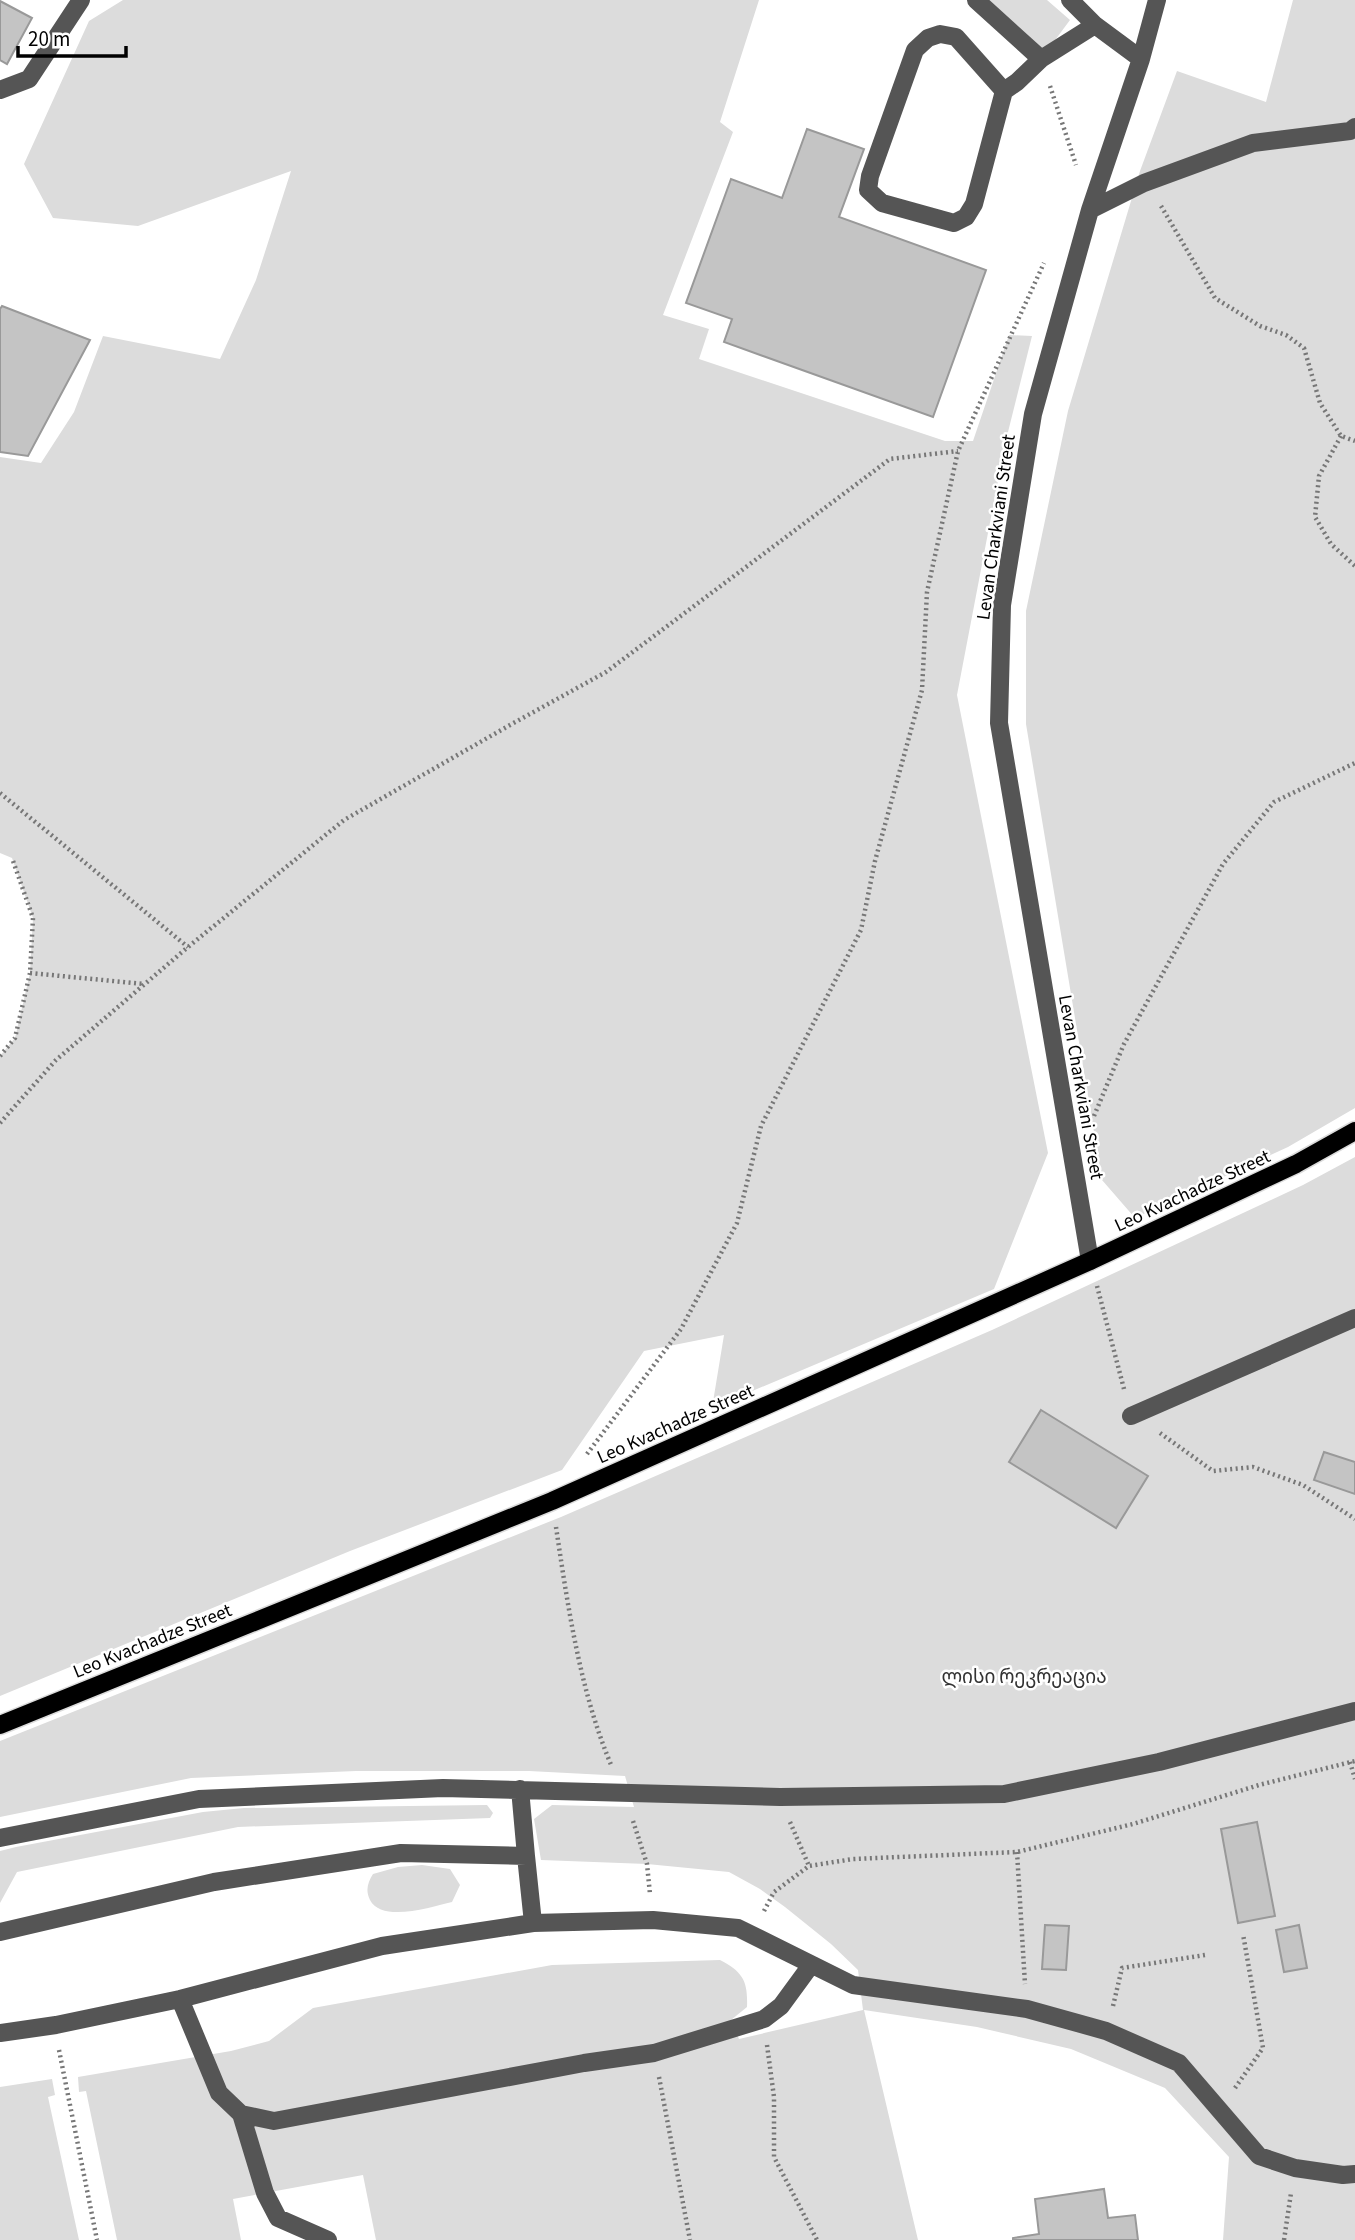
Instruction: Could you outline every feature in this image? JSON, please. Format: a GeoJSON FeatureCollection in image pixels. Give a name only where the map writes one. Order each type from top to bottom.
{"type":"FeatureCollection","features":[{"type":"Feature","properties":{"kind":"main road","name":"Leo Kvachadze Street"},"geometry":{"type":"LineString","coordinates":[[0,1725],[552,1501],[1090,1261],[1296,1164],[1355,1131]]}},
{"type":"Feature","properties":{"kind":"street"},"geometry":{"type":"LineString","coordinates":[[0,90],[29,79],[81,0]]}},
{"type":"Feature","properties":{"kind":"street"},"geometry":{"type":"LineString","coordinates":[[976,0],[1041,59]]}},
{"type":"Feature","properties":{"kind":"street"},"geometry":{"type":"LineString","coordinates":[[1070,0],[1095,25],[1141,59]]}},
{"type":"Feature","properties":{"kind":"street","name":"Levan Charkviani Street"},"geometry":{"type":"LineString","coordinates":[[1090,1261],[999,723],[1002,605],[1033,414],[1090,210],[1141,59],[1157,0]]}},
{"type":"Feature","properties":{"kind":"street"},"geometry":{"type":"LineString","coordinates":[[1004,91],[956,37],[940,34],[928,38],[915,50],[870,176],[868,190],[874,198],[882,204],[954,223],[966,217],[974,204],[1004,91],[1041,59],[1095,25]]}},
{"type":"Feature","properties":{"kind":"street"},"geometry":{"type":"LineString","coordinates":[[1090,210],[1144,183],[1253,143],[1350,131],[1355,127]]}},
{"type":"Feature","properties":{"kind":"street"},"geometry":{"type":"LineString","coordinates":[[1131,1416],[1355,1318]]}},
{"type":"Feature","properties":{"kind":"street"},"geometry":{"type":"LineString","coordinates":[[0,1838],[199,1799],[443,1788],[780,1797],[1003,1794],[1159,1762],[1355,1711]]}},
{"type":"Feature","properties":{"kind":"street"},"geometry":{"type":"LineString","coordinates":[[520,1789],[533,1923]]}},
{"type":"Feature","properties":{"kind":"street"},"geometry":{"type":"LineString","coordinates":[[0,1932],[214,1882],[401,1853],[526,1856]]}},
{"type":"Feature","properties":{"kind":"street"},"geometry":{"type":"LineString","coordinates":[[0,2033],[56,2025],[180,1999],[382,1945],[533,1923],[653,1920],[746,1931],[853,1985],[1027,2009],[1106,2031],[1179,2063],[1259,2156],[1294,2168],[1343,2175],[1355,2174]]}},
{"type":"Feature","properties":{"kind":"street"},"geometry":{"type":"LineString","coordinates":[[180,1999],[219,2093],[242,2114],[274,2121],[584,2063],[654,2053],[764,2019],[781,2006],[811,1965]]}},
{"type":"Feature","properties":{"kind":"street"},"geometry":{"type":"LineString","coordinates":[[242,2114],[265,2193],[278,2218],[328,2240]]}},
{"type":"Feature","properties":{"kind":"path"},"geometry":{"type":"LineString","coordinates":[[1041,59],[1090,210]]}},
{"type":"Feature","properties":{"kind":"path"},"geometry":{"type":"LineString","coordinates":[[1144,183],[1170,218],[1215,298],[1260,326],[1286,335],[1304,348],[1320,403],[1341,436],[1355,441]]}},
{"type":"Feature","properties":{"kind":"path"},"geometry":{"type":"LineString","coordinates":[[584,1458],[681,1329],[737,1223],[761,1126],[861,930],[875,861],[922,690],[928,592],[958,451],[1049,251]]}},
{"type":"Feature","properties":{"kind":"path"},"geometry":{"type":"LineString","coordinates":[[1341,436],[1319,476],[1315,517],[1331,544],[1355,566]]}},
{"type":"Feature","properties":{"kind":"path"},"geometry":{"type":"LineString","coordinates":[[0,1123],[56,1060],[188,947],[344,820],[606,672],[890,459],[958,451]]}},
{"type":"Feature","properties":{"kind":"path"},"geometry":{"type":"LineString","coordinates":[[1094,1117],[1124,1044],[1223,864],[1274,802],[1355,763]]}},
{"type":"Feature","properties":{"kind":"path"},"geometry":{"type":"LineString","coordinates":[[0,793],[188,947]]}},
{"type":"Feature","properties":{"kind":"path"},"geometry":{"type":"LineString","coordinates":[[0,1056],[15,1038],[30,973],[33,918],[12,858]]}},
{"type":"Feature","properties":{"kind":"path"},"geometry":{"type":"LineString","coordinates":[[30,973],[144,984]]}},
{"type":"Feature","properties":{"kind":"path"},"geometry":{"type":"LineString","coordinates":[[1090,1261],[1131,1416],[1213,1471],[1253,1467],[1303,1485],[1355,1519]]}},
{"type":"Feature","properties":{"kind":"path"},"geometry":{"type":"LineString","coordinates":[[552,1501],[566,1593],[602,1744],[624,1793],[647,1864]]}},
{"type":"Feature","properties":{"kind":"path"},"geometry":{"type":"LineString","coordinates":[[746,1931],[774,1892],[809,1866],[853,1859],[1017,1852],[1133,1824],[1259,1785],[1352,1762],[1355,1779]]}},
{"type":"Feature","properties":{"kind":"path"},"geometry":{"type":"LineString","coordinates":[[780,1797],[809,1866]]}},
{"type":"Feature","properties":{"kind":"path"},"geometry":{"type":"LineString","coordinates":[[1017,1852],[1027,2009]]}},
{"type":"Feature","properties":{"kind":"path"},"geometry":{"type":"LineString","coordinates":[[1219,2110],[1263,2048],[1243,1934]]}},
{"type":"Feature","properties":{"kind":"path"},"geometry":{"type":"LineString","coordinates":[[1106,2031],[1122,1969],[1205,1955]]}},
{"type":"Feature","properties":{"kind":"path"},"geometry":{"type":"LineString","coordinates":[[764,2019],[774,2097],[774,2157],[817,2240]]}},
{"type":"Feature","properties":{"kind":"path"},"geometry":{"type":"LineString","coordinates":[[654,2053],[691,2240]]}},
{"type":"Feature","properties":{"kind":"path"},"geometry":{"type":"LineString","coordinates":[[62,2074],[96,2240]]}},
{"type":"Feature","properties":{"kind":"path"},"geometry":{"type":"LineString","coordinates":[[1284,2240],[1294,2168]]}},
{"type":"Feature","properties":{"kind":"green space"},"geometry":{"type":"Polygon","coordinates":[[[123,0],[759,0],[720,122],[733,132],[663,315],[709,329],[699,359],[945,441],[973,441],[1009,335],[1032,336],[1005,444],[957,695],[1048,1153],[994,1289],[712,1408],[724,1335],[644,1351],[562,1470],[350,1551],[0,1696],[0,1056],[15,1038],[30,973],[33,918],[12,858],[0,853],[0,457],[41,463],[74,412],[103,336],[220,359],[256,280],[291,171],[138,226],[53,218],[24,164],[89,21],[123,0]]]}},
{"type":"Feature","properties":{"kind":"green space"},"geometry":{"type":"Polygon","coordinates":[[[981,0],[1047,0],[1070,20],[1041,59],[981,0]]]}},
{"type":"Feature","properties":{"kind":"green space"},"geometry":{"type":"Polygon","coordinates":[[[1293,0],[1355,0],[1355,1108],[1288,1147],[1135,1218],[1102,1180],[1026,724],[1026,611],[1068,411],[1140,171],[1177,71],[1266,102],[1293,0]]]}},
{"type":"Feature","properties":{"kind":"green space","name":"ლისი რეკრეაცია"},"geometry":{"type":"Polygon","coordinates":[[[1355,1157],[1355,2240],[1223,2240],[1229,2157],[1165,2088],[1071,2049],[977,2027],[864,2010],[918,2240],[376,2240],[363,2175],[233,2199],[241,2240],[117,2240],[86,2091],[79,2092],[78,2077],[231,2051],[269,2041],[313,2008],[552,1965],[720,1960],[739,1973],[745,1984],[747,2007],[731,2020],[739,2039],[863,2010],[858,1970],[785,1907],[729,1872],[647,1864],[541,1860],[534,1819],[552,1805],[634,1807],[625,1776],[529,1771],[356,1771],[191,1778],[0,1817],[0,1741],[561,1517],[992,1330],[1303,1185],[1355,1157]]]}},
{"type":"Feature","properties":{"kind":"green space"},"geometry":{"type":"Polygon","coordinates":[[[487,1805],[493,1813],[490,1818],[238,1827],[17,1872],[0,1903],[0,1851],[16,1847],[203,1812],[244,1808],[487,1805]]]}},
{"type":"Feature","properties":{"kind":"green space"},"geometry":{"type":"Polygon","coordinates":[[[422,1865],[450,1869],[460,1885],[452,1902],[420,1910],[396,1912],[376,1907],[370,1900],[368,1886],[373,1874],[398,1867],[422,1865]]]}},
{"type":"Feature","properties":{"kind":"green space"},"geometry":{"type":"Polygon","coordinates":[[[52,2079],[55,2095],[48,2097],[79,2240],[0,2240],[0,2087],[52,2079]]]}},
{"type":"Feature","properties":{"kind":"building"},"geometry":{"type":"Polygon","coordinates":[[[0,1],[32,18],[7,64],[0,60],[0,1]]]}},
{"type":"Feature","properties":{"kind":"building"},"geometry":{"type":"Polygon","coordinates":[[[807,129],[864,149],[839,217],[986,270],[933,417],[724,342],[732,319],[686,303],[731,179],[782,198],[807,129]]]}},
{"type":"Feature","properties":{"kind":"building"},"geometry":{"type":"Polygon","coordinates":[[[2,306],[90,340],[28,456],[0,452],[2,306]]]}},
{"type":"Feature","properties":{"kind":"building"},"geometry":{"type":"Polygon","coordinates":[[[1041,1410],[1148,1476],[1116,1528],[1009,1462],[1041,1410]]]}},
{"type":"Feature","properties":{"kind":"building"},"geometry":{"type":"Polygon","coordinates":[[[1324,1452],[1355,1462],[1355,1494],[1314,1480],[1324,1452]]]}},
{"type":"Feature","properties":{"kind":"building"},"geometry":{"type":"Polygon","coordinates":[[[1257,1822],[1275,1916],[1238,1923],[1221,1829],[1257,1822]]]}},
{"type":"Feature","properties":{"kind":"building"},"geometry":{"type":"Polygon","coordinates":[[[1045,1925],[1069,1926],[1066,1970],[1042,1969],[1045,1925]]]}},
{"type":"Feature","properties":{"kind":"building"},"geometry":{"type":"Polygon","coordinates":[[[1299,1925],[1307,1968],[1284,1972],[1276,1930],[1299,1925]]]}},
{"type":"Feature","properties":{"kind":"building"},"geometry":{"type":"Polygon","coordinates":[[[1104,2189],[1108,2218],[1135,2215],[1138,2240],[1013,2240],[1039,2234],[1035,2199],[1104,2189]]]}}]}
